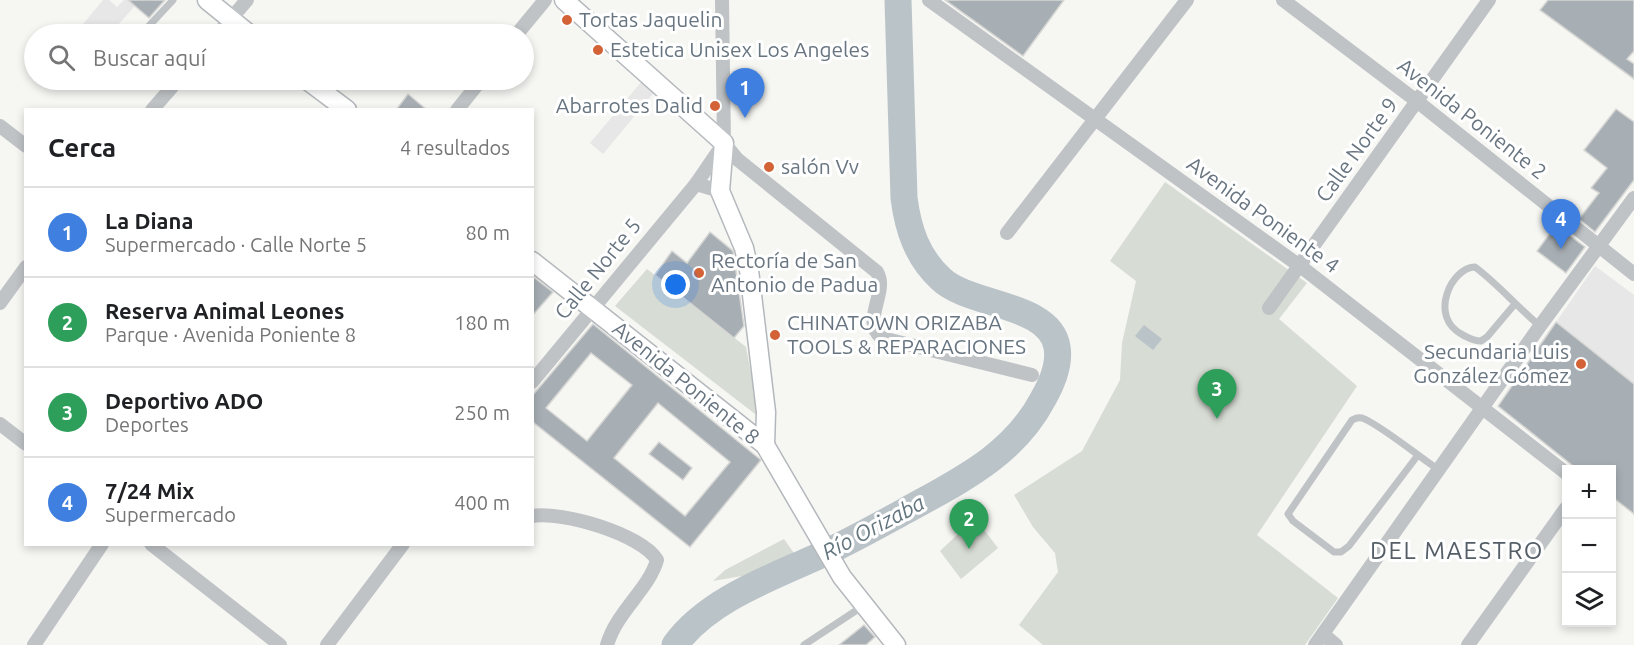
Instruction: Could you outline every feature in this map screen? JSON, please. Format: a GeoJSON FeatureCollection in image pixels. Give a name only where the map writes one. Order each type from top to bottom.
{"type":"FeatureCollection","features":[{"type":"Feature","properties":{"kind":"street"},"geometry":{"type":"LineString","coordinates":[[207,0],[235,24]]}},
{"type":"Feature","properties":{"kind":"street"},"geometry":{"type":"LineString","coordinates":[[228,24],[248,0]]}},
{"type":"Feature","properties":{"kind":"street"},"geometry":{"type":"LineString","coordinates":[[525,24],[545,0]]}},
{"type":"Feature","properties":{"kind":"street"},"geometry":{"type":"LineString","coordinates":[[564,0],[724,143],[737,159],[877,272],[880,285],[873,325],[875,333],[882,338],[1032,375]]}},
{"type":"Feature","properties":{"kind":"street"},"geometry":{"type":"LineString","coordinates":[[722,0],[724,143],[720,191],[744,248],[749,270],[766,412],[765,445]]}},
{"type":"Feature","properties":{"kind":"street","name":"Avenida Poniente 4"},"geometry":{"type":"LineString","coordinates":[[929,0],[1298,266],[1562,470]]}},
{"type":"Feature","properties":{"kind":"street"},"geometry":{"type":"LineString","coordinates":[[1007,233],[1187,0]]}},
{"type":"Feature","properties":{"kind":"street","name":"Avenida Poniente 2"},"geometry":{"type":"LineString","coordinates":[[1283,0],[1418,102],[1634,274]]}},
{"type":"Feature","properties":{"kind":"street","name":"Calle Norte 9"},"geometry":{"type":"LineString","coordinates":[[1269,308],[1489,0]]}},
{"type":"Feature","properties":{"kind":"street"},"geometry":{"type":"LineString","coordinates":[[154,108],[169,90]]}},
{"type":"Feature","properties":{"kind":"street"},"geometry":{"type":"LineString","coordinates":[[321,90],[344,108]]}},
{"type":"Feature","properties":{"kind":"street"},"geometry":{"type":"LineString","coordinates":[[459,108],[473,90]]}},
{"type":"Feature","properties":{"kind":"street"},"geometry":{"type":"LineString","coordinates":[[0,126],[24,144]]}},
{"type":"Feature","properties":{"kind":"street","name":"Calle Norte 5"},"geometry":{"type":"LineString","coordinates":[[534,380],[696,184],[724,143]]}},
{"type":"Feature","properties":{"kind":"street"},"geometry":{"type":"LineString","coordinates":[[696,184],[720,191]]}},
{"type":"Feature","properties":{"kind":"street"},"geometry":{"type":"LineString","coordinates":[[1336,645],[1319,640],[1540,326],[1634,198]]}},
{"type":"Feature","properties":{"kind":"street","name":"Avenida Poniente 8"},"geometry":{"type":"LineString","coordinates":[[534,263],[765,445],[813,531],[842,577],[896,645]]}},
{"type":"Feature","properties":{"kind":"street"},"geometry":{"type":"LineString","coordinates":[[0,303],[24,270]]}},
{"type":"Feature","properties":{"kind":"street"},"geometry":{"type":"LineString","coordinates":[[0,424],[24,442]]}},
{"type":"Feature","properties":{"kind":"street"},"geometry":{"type":"LineString","coordinates":[[534,516],[555,514],[593,523],[650,549],[657,560],[654,571],[619,617],[607,645]]}},
{"type":"Feature","properties":{"kind":"street"},"geometry":{"type":"LineString","coordinates":[[1468,645],[1562,514]]}},
{"type":"Feature","properties":{"kind":"street"},"geometry":{"type":"LineString","coordinates":[[34,645],[101,546]]}},
{"type":"Feature","properties":{"kind":"street"},"geometry":{"type":"LineString","coordinates":[[154,546],[280,645]]}},
{"type":"Feature","properties":{"kind":"street"},"geometry":{"type":"LineString","coordinates":[[327,645],[401,546]]}},
{"type":"Feature","properties":{"kind":"lane"},"geometry":{"type":"LineString","coordinates":[[151,24],[173,0]]}},
{"type":"Feature","properties":{"kind":"lane"},"geometry":{"type":"LineString","coordinates":[[1514,305],[1481,341],[1456,332],[1447,323],[1443,312],[1445,298],[1462,271],[1468,267],[1475,267],[1492,280],[1514,305],[1540,326]]}},
{"type":"Feature","properties":{"kind":"lane"},"geometry":{"type":"LineString","coordinates":[[1418,455],[1349,546],[1341,552],[1334,552],[1293,521],[1288,514],[1346,430],[1357,418],[1363,419],[1418,455],[1439,470]]}},
{"type":"Feature","properties":{"kind":"lane"},"geometry":{"type":"LineString","coordinates":[[808,644],[863,606]]}},
{"type":"Feature","properties":{"kind":"shaded area"},"geometry":{"type":"Polygon","coordinates":[[[103,0],[109,0],[117,7],[124,0],[140,0],[119,24],[83,24],[103,0]]]}},
{"type":"Feature","properties":{"kind":"shaded area"},"geometry":{"type":"Polygon","coordinates":[[[643,80],[656,90],[603,154],[590,143],[643,80]]]}},
{"type":"Feature","properties":{"kind":"shaded area"},"geometry":{"type":"Polygon","coordinates":[[[1165,182],[1307,283],[1279,319],[1357,386],[1257,535],[1338,598],[1305,645],[1043,645],[1019,625],[1058,572],[1055,553],[1033,527],[1014,495],[1082,451],[1120,380],[1122,343],[1136,281],[1110,261],[1165,182]]]}},
{"type":"Feature","properties":{"kind":"shaded area","name":"Secundaria Luis González Gómez"},"geometry":{"type":"Polygon","coordinates":[[[1595,266],[1634,295],[1634,514],[1616,499],[1616,465],[1573,465],[1498,406],[1595,266]]]}},
{"type":"Feature","properties":{"kind":"shaded area"},"geometry":{"type":"Polygon","coordinates":[[[647,269],[746,347],[759,417],[615,306],[647,269]]]}},
{"type":"Feature","properties":{"kind":"shaded area"},"geometry":{"type":"Polygon","coordinates":[[[1144,325],[1162,339],[1153,350],[1135,336],[1144,325]]]}},
{"type":"Feature","properties":{"kind":"shaded area"},"geometry":{"type":"Polygon","coordinates":[[[975,518],[998,548],[961,579],[940,551],[975,518]]]}},
{"type":"Feature","properties":{"kind":"shaded area"},"geometry":{"type":"Polygon","coordinates":[[[784,539],[796,556],[788,568],[713,581],[725,570],[784,539]]]}},
{"type":"Feature","properties":{"kind":"building"},"geometry":{"type":"Polygon","coordinates":[[[128,0],[165,0],[149,18],[128,0]]]}},
{"type":"Feature","properties":{"kind":"building"},"geometry":{"type":"Polygon","coordinates":[[[945,0],[1064,0],[1023,56],[945,0]]]}},
{"type":"Feature","properties":{"kind":"building"},"geometry":{"type":"Polygon","coordinates":[[[1548,0],[1634,0],[1634,51],[1627,59],[1634,64],[1634,79],[1540,10],[1548,0]]]}},
{"type":"Feature","properties":{"kind":"building"},"geometry":{"type":"Polygon","coordinates":[[[408,94],[425,108],[398,108],[408,94]]]}},
{"type":"Feature","properties":{"kind":"building"},"geometry":{"type":"Polygon","coordinates":[[[1616,109],[1634,122],[1634,180],[1595,232],[1579,219],[1599,193],[1591,188],[1607,168],[1584,150],[1616,109]]]}},
{"type":"Feature","properties":{"kind":"building"},"geometry":{"type":"Polygon","coordinates":[[[1556,225],[1585,247],[1566,273],[1537,251],[1556,225]]]}},
{"type":"Feature","properties":{"kind":"building","name":"Rectoría de San Antonio de Padua"},"geometry":{"type":"Polygon","coordinates":[[[710,232],[733,251],[744,326],[734,338],[655,275],[672,251],[687,263],[710,232]]]}},
{"type":"Feature","properties":{"kind":"building"},"geometry":{"type":"Polygon","coordinates":[[[534,278],[553,292],[534,314],[534,278]]]}},
{"type":"Feature","properties":{"kind":"building","name":"Secundaria Luis González Gómez"},"geometry":{"type":"Polygon","coordinates":[[[1556,322],[1634,384],[1634,514],[1616,500],[1616,465],[1572,465],[1498,406],[1556,322]]]}},
{"type":"Feature","properties":{"kind":"building"},"geometry":{"type":"Polygon","coordinates":[[[593,324],[761,460],[690,547],[534,423],[534,394],[593,324]],[[591,353],[546,408],[587,441],[632,385],[591,353]],[[658,403],[614,458],[685,516],[730,462],[658,403]]]}},
{"type":"Feature","properties":{"kind":"building"},"geometry":{"type":"Polygon","coordinates":[[[659,442],[692,468],[683,480],[649,454],[659,442]]]}},
{"type":"Feature","properties":{"kind":"building"},"geometry":{"type":"Polygon","coordinates":[[[864,625],[875,637],[866,645],[839,645],[864,625]]]}},
{"type":"Feature","properties":{"kind":"waterway","name":"Río Orizaba"},"geometry":{"type":"LineString","coordinates":[[675,645],[703,616],[720,604],[775,575],[859,536],[945,489],[983,465],[1000,452],[1031,419],[1054,374],[1057,347],[1051,333],[1040,322],[1025,313],[954,288],[933,270],[915,242],[904,198],[898,0]]}},
{"type":"Feature","properties":{"kind":"place","name":"Tortas Jaquelin"},"geometry":{"type":"Point","coordinates":[567,20]}},
{"type":"Feature","properties":{"kind":"place","name":"Estetica Unisex Los Angeles"},"geometry":{"type":"Point","coordinates":[598,50]}},
{"type":"Feature","properties":{"kind":"place","name":"Abarrotes Dalid"},"geometry":{"type":"Point","coordinates":[715,106]}},
{"type":"Feature","properties":{"kind":"place","name":"La Diana"},"geometry":{"type":"Point","coordinates":[745,118]}},
{"type":"Feature","properties":{"kind":"place","name":"salón Vv"},"geometry":{"type":"Point","coordinates":[769,167]}},
{"type":"Feature","properties":{"kind":"place","name":"7/24 Mix"},"geometry":{"type":"Point","coordinates":[1561,249]}},
{"type":"Feature","properties":{"kind":"place","name":"Rectoría de San Antonio de Padua"},"geometry":{"type":"Point","coordinates":[699,273]}},
{"type":"Feature","properties":{"kind":"place","name":"CHINATOWN ORIZABA TOOLS & REPARACIONES"},"geometry":{"type":"Point","coordinates":[775,335]}},
{"type":"Feature","properties":{"kind":"place","name":"Secundaria Luis González Gómez"},"geometry":{"type":"Point","coordinates":[1581,364]}},
{"type":"Feature","properties":{"kind":"place","name":"Deportivo ADO"},"geometry":{"type":"Point","coordinates":[1217,419]}},
{"type":"Feature","properties":{"kind":"place","name":"Reserva Animal Leones"},"geometry":{"type":"Point","coordinates":[969,549]}},
{"type":"Feature","properties":{"kind":"district","name":"DEL MAESTRO"},"geometry":{"type":"Point","coordinates":[1457,551]}}]}
